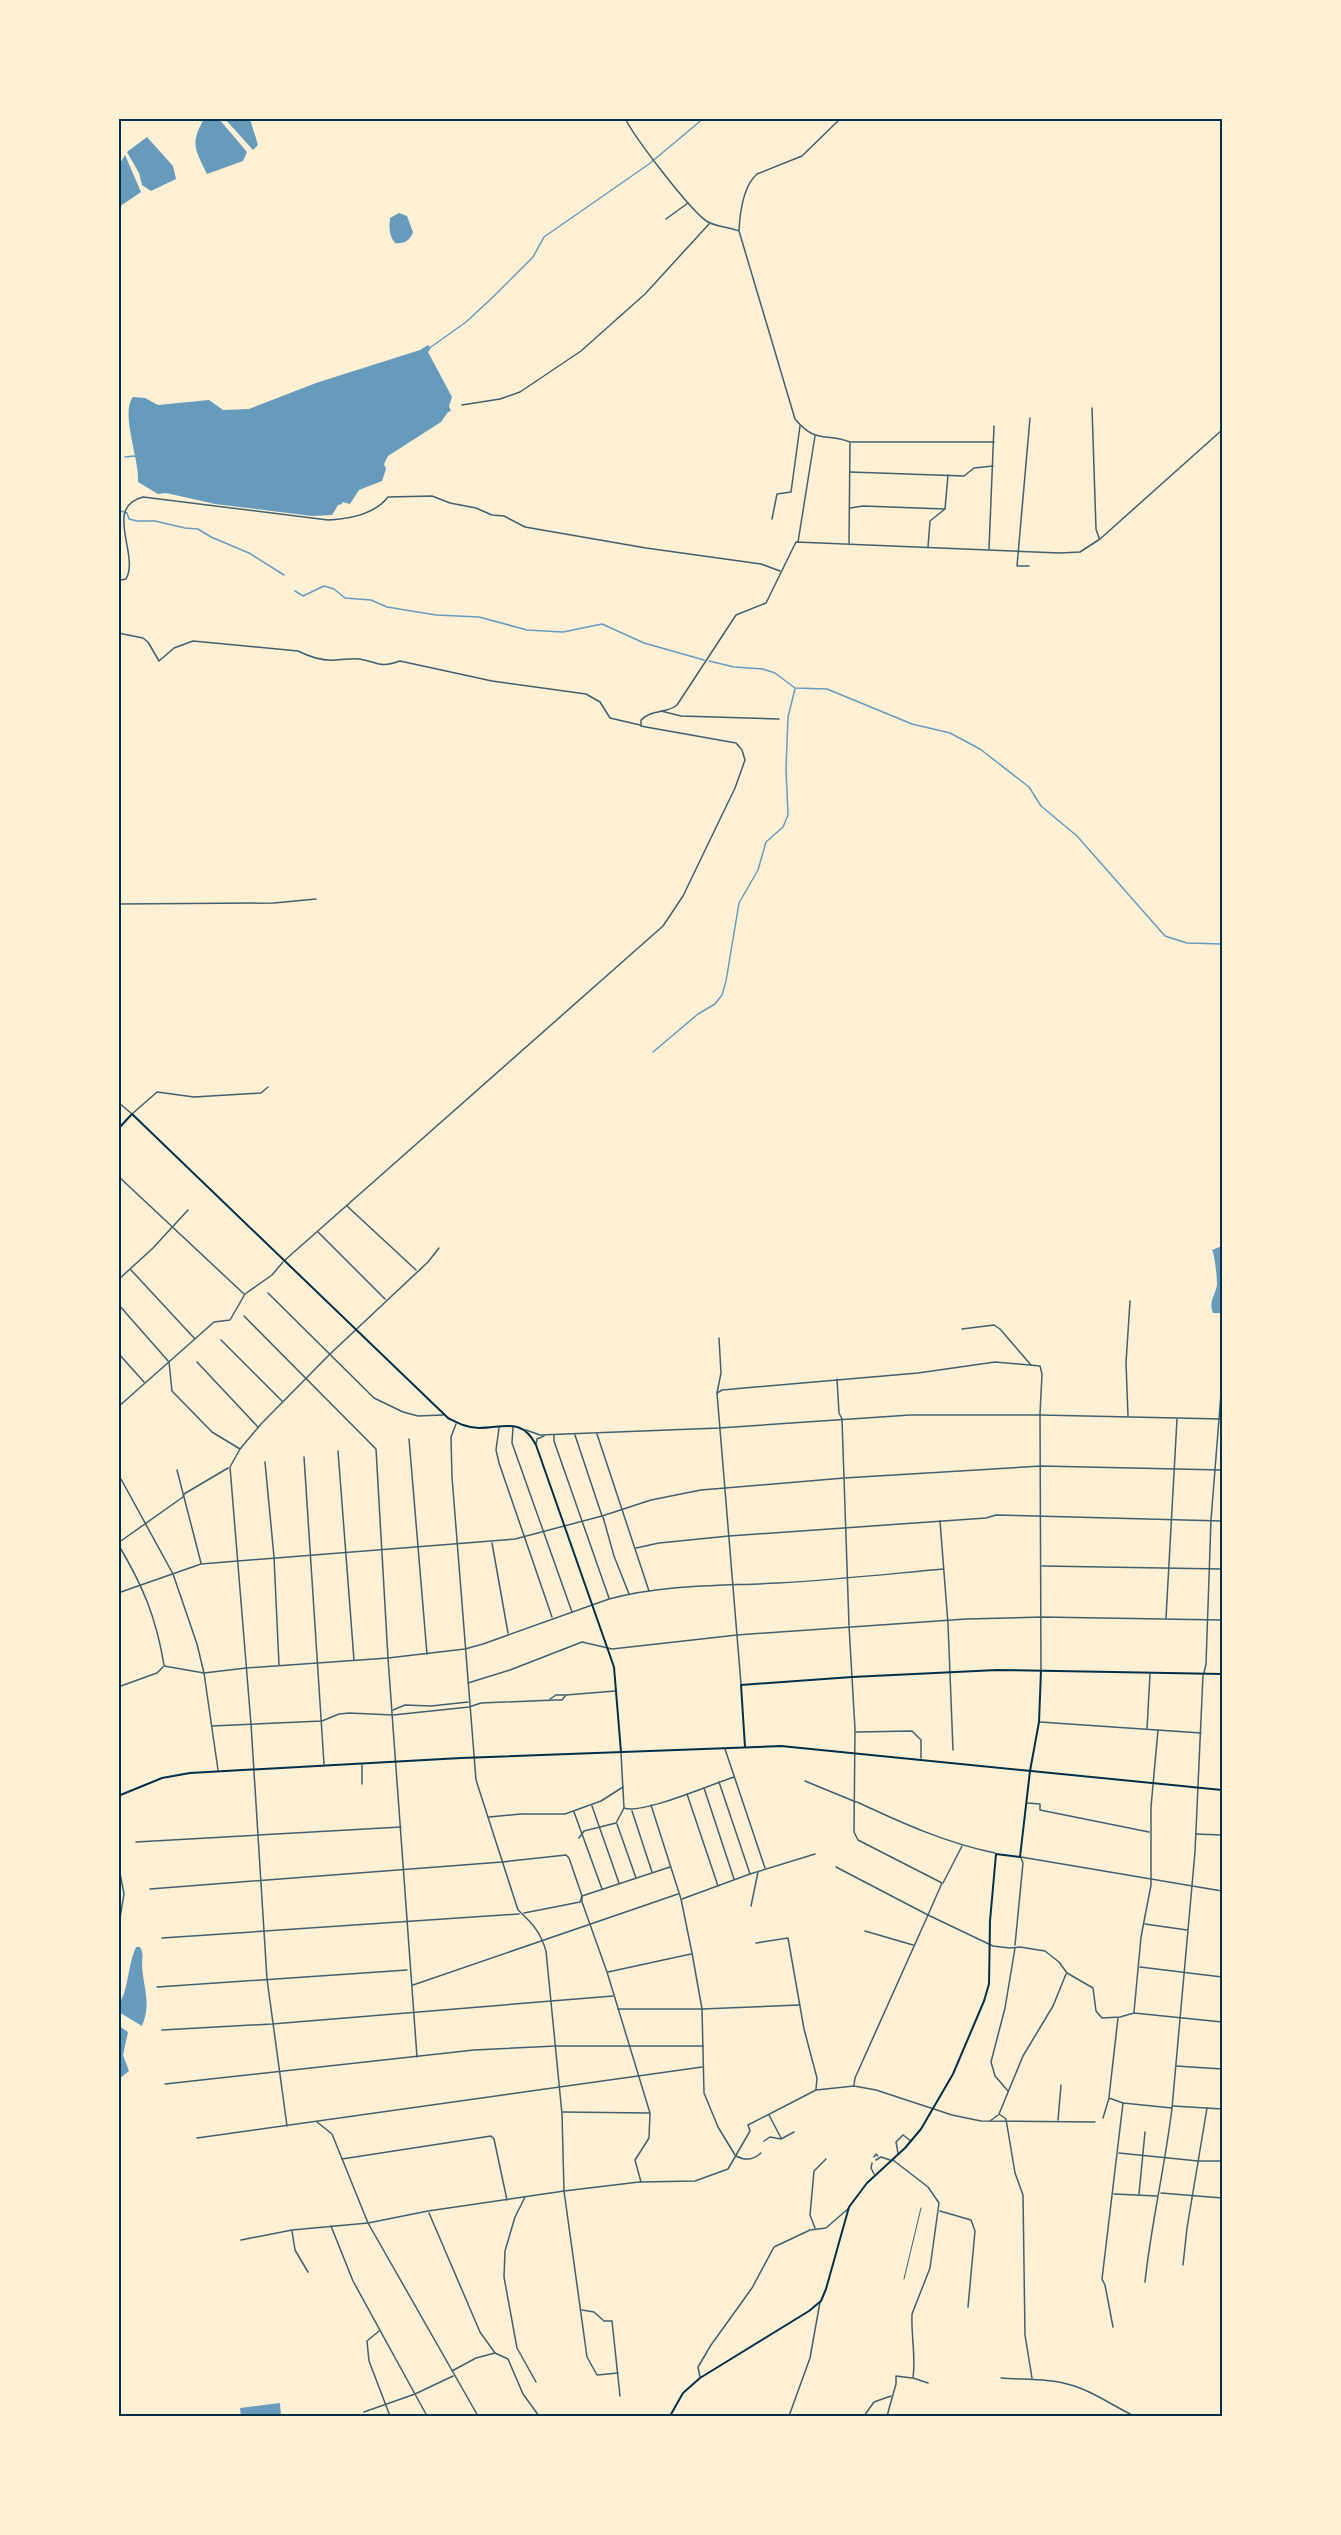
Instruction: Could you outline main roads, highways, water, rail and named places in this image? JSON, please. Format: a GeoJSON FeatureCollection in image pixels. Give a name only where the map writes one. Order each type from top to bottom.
{"type":"FeatureCollection","features":[{"type":"Feature","properties":{"kind":"main road"},"geometry":{"type":"LineString","coordinates":[[118,1129],[132,1114],[444,1415],[457,1423],[478,1428],[513,1426],[526,1430],[536,1445],[614,1667],[621,1752]]}},
{"type":"Feature","properties":{"kind":"main road"},"geometry":{"type":"LineString","coordinates":[[745,1747],[741,1685],[950,1671],[1222,1674]]}},
{"type":"Feature","properties":{"kind":"main road"},"geometry":{"type":"LineString","coordinates":[[670,2416],[683,2393],[700,2378],[809,2311],[821,2301],[849,2207],[875,2175],[911,2141],[934,2109],[953,2074],[988,1992],[996,1854],[1020,1857],[1030,1771],[1039,1722],[1041,1671]]}},
{"type":"Feature","properties":{"kind":"main road"},"geometry":{"type":"LineString","coordinates":[[118,1796],[172,1775],[218,1771],[781,1746],[1222,1790]]}},
{"type":"Feature","properties":{"kind":"water"},"geometry":{"type":"Polygon","coordinates":[[[204,119],[219,119],[247,152],[243,161],[207,174],[196,146],[197,134],[204,119]]]}},
{"type":"Feature","properties":{"kind":"water"},"geometry":{"type":"Polygon","coordinates":[[[225,119],[250,119],[258,145],[253,150],[225,119]]]}},
{"type":"Feature","properties":{"kind":"water"},"geometry":{"type":"Polygon","coordinates":[[[147,137],[173,166],[176,179],[151,191],[142,185],[139,173],[127,152],[147,137]]]}},
{"type":"Feature","properties":{"kind":"water"},"geometry":{"type":"Polygon","coordinates":[[[125,155],[141,192],[119,207],[119,165],[125,155]]]}},
{"type":"Feature","properties":{"kind":"water"},"geometry":{"type":"Polygon","coordinates":[[[399,213],[407,216],[413,232],[406,241],[395,243],[390,231],[390,218],[399,213]]]}},
{"type":"Feature","properties":{"kind":"water"},"geometry":{"type":"Polygon","coordinates":[[[428,345],[431,348],[428,352],[452,397],[449,406],[451,411],[441,422],[388,456],[384,464],[386,469],[382,481],[359,490],[350,504],[342,502],[332,515],[312,516],[215,504],[166,493],[158,494],[138,482],[129,425],[130,404],[133,397],[145,398],[158,405],[209,400],[223,410],[249,409],[316,383],[420,350],[428,345]]]}},
{"type":"Feature","properties":{"kind":"water"},"geometry":{"type":"Polygon","coordinates":[[[1222,1246],[1221,1313],[1213,1313],[1212,1301],[1217,1284],[1212,1250],[1222,1246]]]}},
{"type":"Feature","properties":{"kind":"water"},"geometry":{"type":"Polygon","coordinates":[[[136,1947],[140,1947],[142,1952],[146,1995],[146,2010],[142,2026],[119,2012],[136,1947]]]}},
{"type":"Feature","properties":{"kind":"water"},"geometry":{"type":"Polygon","coordinates":[[[119,2026],[128,2032],[123,2055],[129,2071],[119,2079],[119,2026]]]}},
{"type":"Feature","properties":{"kind":"water"},"geometry":{"type":"Polygon","coordinates":[[[280,2403],[281,2416],[241,2416],[240,2408],[280,2403]]]}},
{"type":"Feature","properties":{"kind":"waterway"},"geometry":{"type":"LineString","coordinates":[[431,347],[466,322],[492,298],[533,257],[544,237],[649,164],[704,118]]}},
{"type":"Feature","properties":{"kind":"waterway"},"geometry":{"type":"LineString","coordinates":[[125,457],[135,456]]}},
{"type":"Feature","properties":{"kind":"waterway"},"geometry":{"type":"LineString","coordinates":[[118,510],[127,513],[129,519],[137,521],[155,521],[198,529],[249,553],[284,575]]}},
{"type":"Feature","properties":{"kind":"waterway"},"geometry":{"type":"LineString","coordinates":[[295,591],[303,596],[324,586],[334,589],[345,598],[371,600],[387,607],[436,615],[479,617],[527,630],[563,632],[602,624],[644,643],[704,660]]}},
{"type":"Feature","properties":{"kind":"waterway"},"geometry":{"type":"LineString","coordinates":[[709,661],[734,667],[763,669],[775,673],[795,688],[827,689],[912,724],[950,733],[980,749],[1029,787],[1041,806],[1077,836],[1165,936],[1187,943],[1222,944]]}},
{"type":"Feature","properties":{"kind":"waterway"},"geometry":{"type":"LineString","coordinates":[[653,1052],[698,1014],[715,1004],[722,995],[739,903],[758,870],[766,842],[783,827],[788,815],[786,769],[788,717],[795,689]]}}]}
